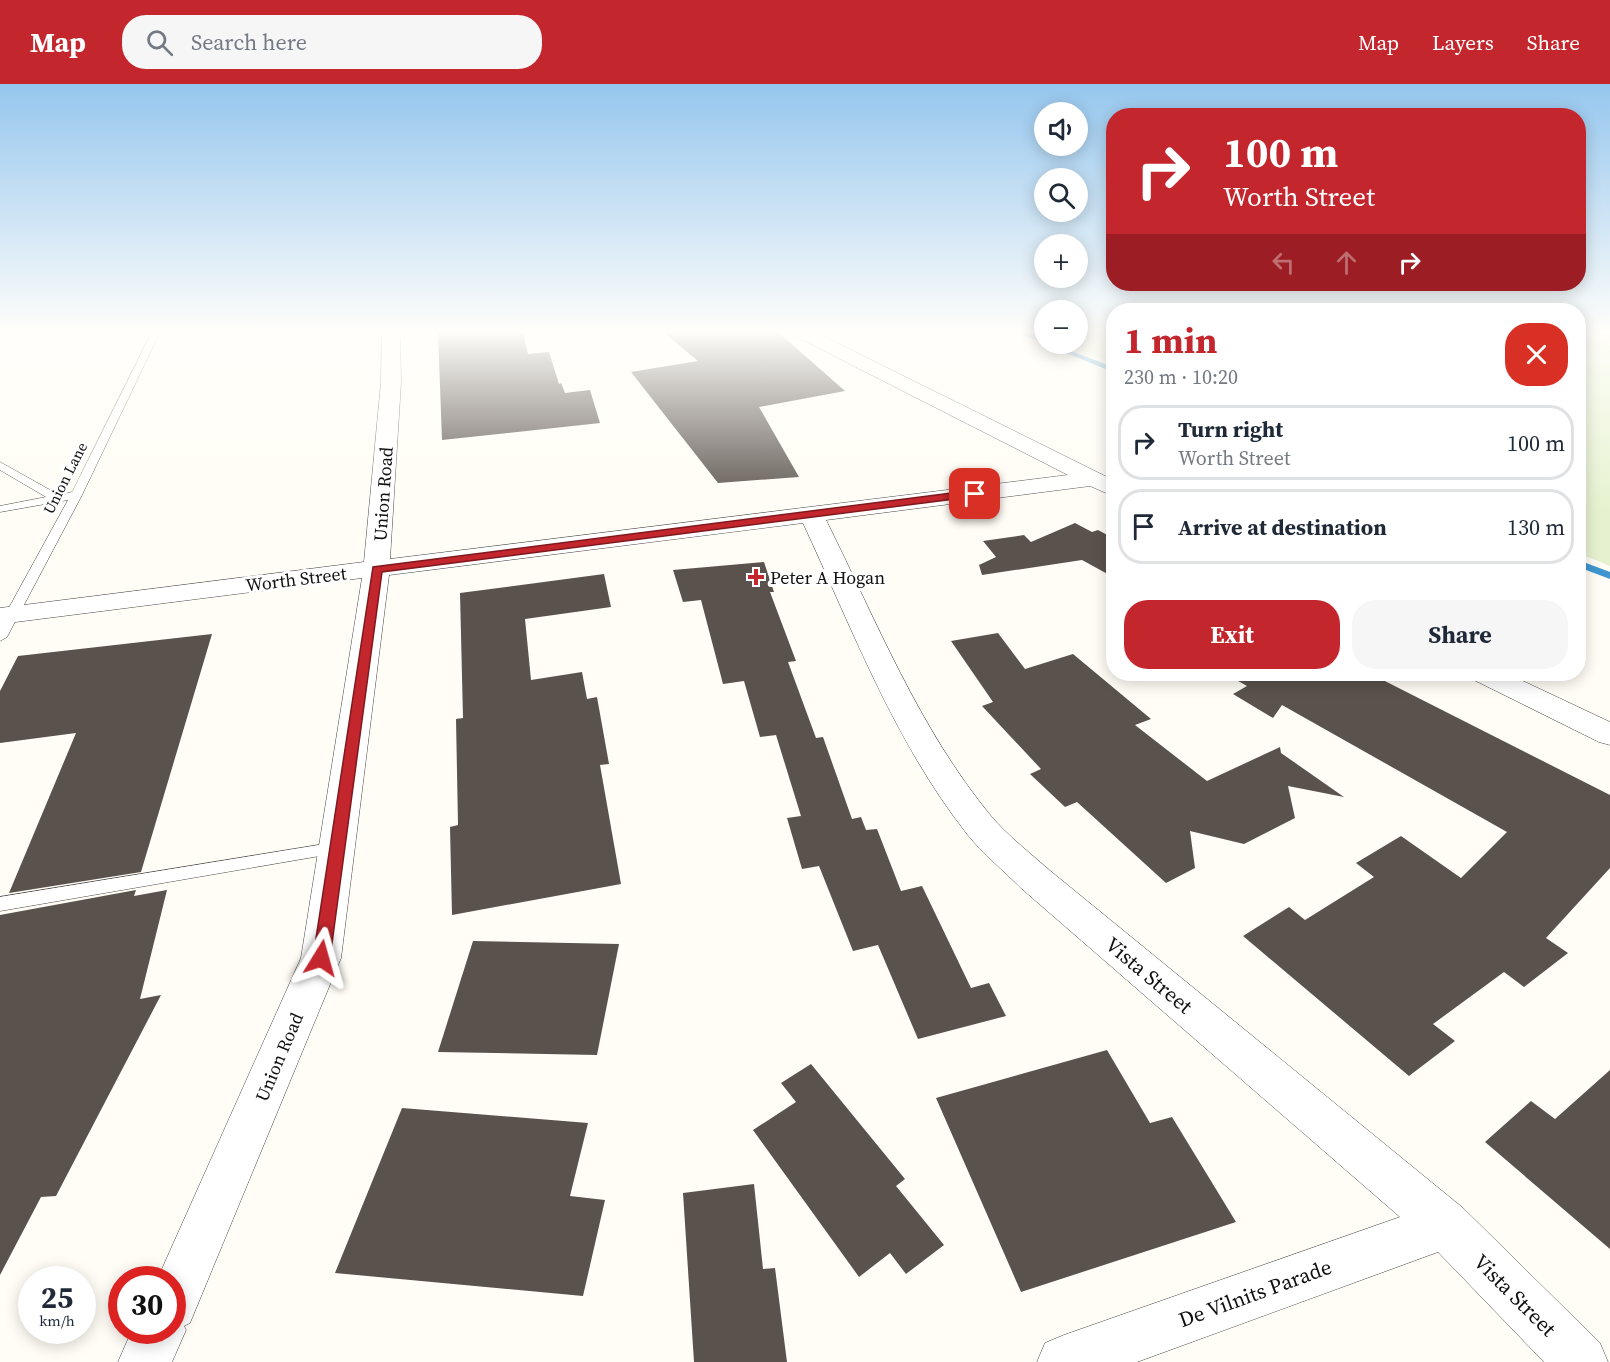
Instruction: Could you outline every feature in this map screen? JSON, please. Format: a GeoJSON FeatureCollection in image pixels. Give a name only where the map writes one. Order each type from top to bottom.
{"type":"FeatureCollection","features":[{"type":"Feature","properties":{"kind":"street","name":"Union Road"},"geometry":{"type":"LineString","coordinates":[[186,1272],[321,958],[377,569],[390,392]]}},
{"type":"Feature","properties":{"kind":"street"},"geometry":{"type":"LineString","coordinates":[[919,392],[1102,484]]}},
{"type":"Feature","properties":{"kind":"street","name":"Worth Street"},"geometry":{"type":"LineString","coordinates":[[4,623],[377,569],[811,514],[1102,484]]}},
{"type":"Feature","properties":{"kind":"street","name":"Vista Street"},"geometry":{"type":"LineString","coordinates":[[811,514],[906,711],[938,767],[981,826],[1035,879],[1446,1225],[1581,1362]]}},
{"type":"Feature","properties":{"kind":"street"},"geometry":{"type":"LineString","coordinates":[[1499,681],[1610,735]]}},
{"type":"Feature","properties":{"kind":"street","name":"De Vilnits Parade"},"geometry":{"type":"LineString","coordinates":[[1064,1362],[1446,1225]]}},
{"type":"Feature","properties":{"kind":"street"},"geometry":{"type":"LineString","coordinates":[[145,1362],[153,1344]]}},
{"type":"Feature","properties":{"kind":"lane","name":"Union Lane"},"geometry":{"type":"LineString","coordinates":[[4,623],[76,495],[127,392]]}},
{"type":"Feature","properties":{"kind":"lane"},"geometry":{"type":"LineString","coordinates":[[0,465],[57,498]]}},
{"type":"Feature","properties":{"kind":"lane"},"geometry":{"type":"LineString","coordinates":[[0,509],[76,495]]}},
{"type":"Feature","properties":{"kind":"lane"},"geometry":{"type":"LineString","coordinates":[[0,904],[337,848]]}},
{"type":"Feature","properties":{"kind":"green space"},"geometry":{"type":"Polygon","coordinates":[[[1586,392],[1610,392],[1610,566],[1586,556],[1586,392]]]}},
{"type":"Feature","properties":{"kind":"building"},"geometry":{"type":"Polygon","coordinates":[[[440,392],[590,392],[600,423],[442,440],[440,392]]]}},
{"type":"Feature","properties":{"kind":"building"},"geometry":{"type":"Polygon","coordinates":[[[646,392],[842,392],[759,407],[799,477],[718,483],[646,392]]]}},
{"type":"Feature","properties":{"kind":"building"},"geometry":{"type":"Polygon","coordinates":[[[1075,523],[1092,532],[1098,530],[1106,534],[1106,573],[1082,560],[982,575],[979,565],[996,557],[983,541],[1024,535],[1031,542],[1075,523]]]}},
{"type":"Feature","properties":{"kind":"building"},"geometry":{"type":"Polygon","coordinates":[[[764,562],[774,592],[770,592],[796,661],[788,662],[816,738],[823,737],[852,819],[861,817],[866,830],[877,829],[901,891],[922,886],[971,988],[989,983],[1006,1016],[918,1039],[878,945],[853,951],[819,866],[802,869],[787,818],[801,816],[776,735],[760,737],[744,681],[723,684],[701,600],[683,602],[673,570],[764,562]]]}},
{"type":"Feature","properties":{"kind":"building"},"geometry":{"type":"Polygon","coordinates":[[[604,574],[611,607],[525,619],[531,680],[582,672],[587,699],[597,697],[609,764],[600,765],[621,884],[452,915],[450,827],[458,825],[456,719],[463,718],[460,593],[604,574]]]}},
{"type":"Feature","properties":{"kind":"building"},"geometry":{"type":"Polygon","coordinates":[[[998,633],[1025,669],[1073,654],[1151,719],[1135,725],[1207,781],[1280,747],[1281,753],[1344,797],[1288,786],[1295,818],[1244,844],[1190,831],[1195,868],[1166,883],[1077,802],[1065,807],[1030,774],[1041,769],[982,706],[993,702],[951,641],[998,633]]]}},
{"type":"Feature","properties":{"kind":"building"},"geometry":{"type":"Polygon","coordinates":[[[212,634],[141,872],[9,893],[76,733],[0,743],[0,691],[18,656],[212,634]]]}},
{"type":"Feature","properties":{"kind":"building"},"geometry":{"type":"Polygon","coordinates":[[[1238,681],[1385,681],[1610,795],[1610,868],[1546,938],[1568,953],[1524,987],[1504,972],[1433,1024],[1455,1041],[1409,1076],[1243,936],[1289,907],[1305,920],[1374,877],[1356,863],[1401,836],[1461,878],[1507,832],[1282,705],[1273,718],[1233,694],[1247,686],[1238,681]]]}},
{"type":"Feature","properties":{"kind":"building"},"geometry":{"type":"Polygon","coordinates":[[[136,890],[134,896],[167,890],[140,999],[161,995],[56,1196],[41,1197],[0,1275],[0,915],[136,890]]]}},
{"type":"Feature","properties":{"kind":"building"},"geometry":{"type":"Polygon","coordinates":[[[473,941],[619,944],[597,1055],[438,1052],[473,941]]]}},
{"type":"Feature","properties":{"kind":"building"},"geometry":{"type":"Polygon","coordinates":[[[1107,1050],[1150,1123],[1172,1117],[1236,1222],[1021,1292],[936,1098],[1107,1050]]]}},
{"type":"Feature","properties":{"kind":"building"},"geometry":{"type":"Polygon","coordinates":[[[811,1064],[905,1179],[896,1186],[944,1245],[906,1274],[890,1253],[859,1277],[753,1130],[796,1102],[781,1083],[811,1064]]]}},
{"type":"Feature","properties":{"kind":"building"},"geometry":{"type":"Polygon","coordinates":[[[1610,1070],[1610,1249],[1485,1142],[1531,1101],[1555,1119],[1610,1070]]]}},
{"type":"Feature","properties":{"kind":"building"},"geometry":{"type":"Polygon","coordinates":[[[402,1108],[588,1123],[570,1196],[605,1200],[583,1296],[335,1273],[402,1108]]]}},
{"type":"Feature","properties":{"kind":"building"},"geometry":{"type":"Polygon","coordinates":[[[754,1184],[763,1269],[775,1268],[787,1362],[694,1362],[683,1193],[754,1184]]]}},
{"type":"Feature","properties":{"kind":"waterway"},"geometry":{"type":"LineString","coordinates":[[1586,566],[1610,576]]}},
{"type":"Feature","properties":{"kind":"place","name":"Peter A Hogan"},"geometry":{"type":"Point","coordinates":[756,577]}},
{"type":"Feature","properties":{"kind":"route"},"geometry":{"type":"LineString","coordinates":[[321,958],[377,569],[975,494]]}}]}
